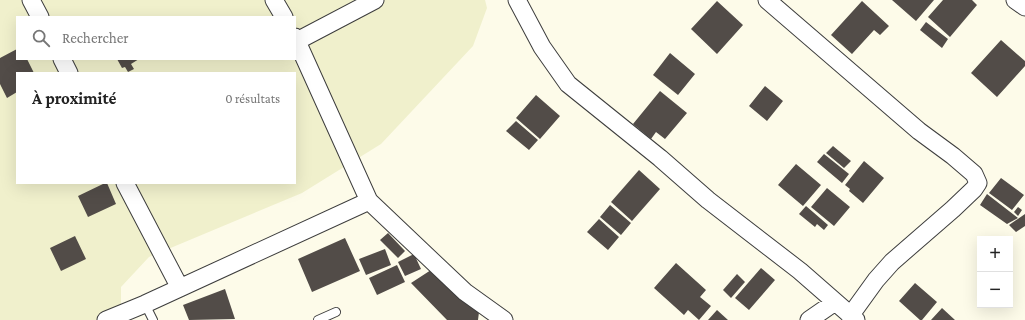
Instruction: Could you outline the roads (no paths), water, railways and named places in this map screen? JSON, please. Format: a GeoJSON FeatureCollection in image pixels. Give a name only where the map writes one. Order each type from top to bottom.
{"type":"FeatureCollection","features":[{"type":"Feature","properties":{"kind":"street"},"geometry":{"type":"LineString","coordinates":[[31,0],[39,16]]}},
{"type":"Feature","properties":{"kind":"street"},"geometry":{"type":"LineString","coordinates":[[274,0],[283,16]]}},
{"type":"Feature","properties":{"kind":"street"},"geometry":{"type":"LineString","coordinates":[[375,0],[296,39],[369,200],[465,292],[504,320]]}},
{"type":"Feature","properties":{"kind":"street"},"geometry":{"type":"LineString","coordinates":[[517,0],[542,48],[568,84],[660,158],[708,200],[800,271],[853,318],[876,280],[892,262],[953,209],[974,189],[978,183],[974,174],[953,156],[919,131],[767,0]]}},
{"type":"Feature","properties":{"kind":"street"},"geometry":{"type":"LineString","coordinates":[[1015,0],[1025,7]]}},
{"type":"Feature","properties":{"kind":"street"},"geometry":{"type":"LineString","coordinates":[[62,60],[68,72]]}},
{"type":"Feature","properties":{"kind":"street"},"geometry":{"type":"LineString","coordinates":[[126,184],[180,288]]}},
{"type":"Feature","properties":{"kind":"street"},"geometry":{"type":"LineString","coordinates":[[106,320],[145,304],[369,200]]}},
{"type":"Feature","properties":{"kind":"street"},"geometry":{"type":"LineString","coordinates":[[809,320],[835,302]]}},
{"type":"Feature","properties":{"kind":"lane"},"geometry":{"type":"LineString","coordinates":[[145,304],[153,320]]}},
{"type":"Feature","properties":{"kind":"lane"},"geometry":{"type":"LineString","coordinates":[[318,320],[336,312]]}}]}
